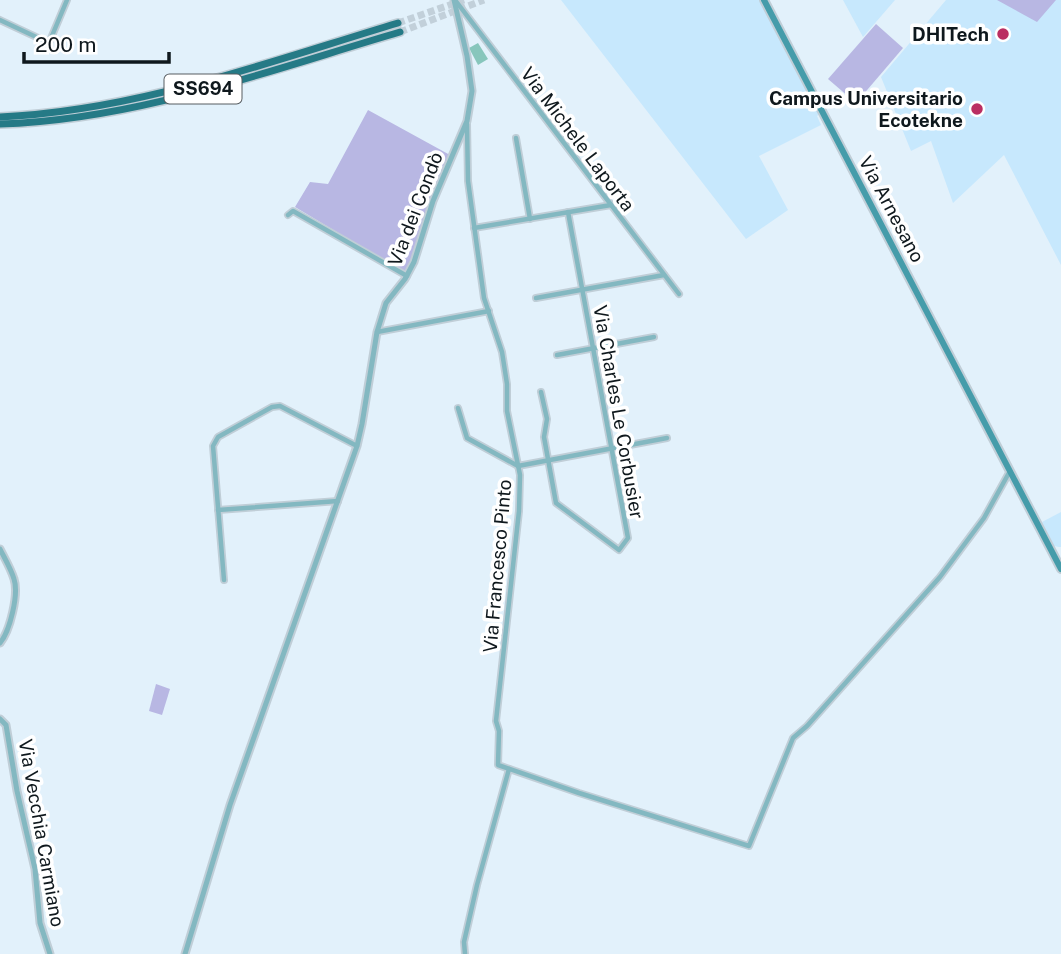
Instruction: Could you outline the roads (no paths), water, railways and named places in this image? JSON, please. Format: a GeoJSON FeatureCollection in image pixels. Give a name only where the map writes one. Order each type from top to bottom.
{"type":"FeatureCollection","features":[{"type":"Feature","properties":{"kind":"highway","name":"SS694"},"geometry":{"type":"LineString","coordinates":[[0,117],[69,111],[150,97],[399,27],[194,92],[127,109],[48,121],[0,124]]}},
{"type":"Feature","properties":{"kind":"main road","name":"Via Arnesano"},"geometry":{"type":"LineString","coordinates":[[764,0],[1061,569]]}},
{"type":"Feature","properties":{"kind":"street","name":"Via dei Condò"},"geometry":{"type":"LineString","coordinates":[[186,954],[230,805],[356,446],[377,332],[386,303],[407,276],[414,261],[433,201],[467,121],[471,92],[467,56],[455,0]]}},
{"type":"Feature","properties":{"kind":"street","name":"Via Michele Laporta"},"geometry":{"type":"LineString","coordinates":[[455,0],[679,294]]}},
{"type":"Feature","properties":{"kind":"street"},"geometry":{"type":"LineString","coordinates":[[0,20],[49,43],[65,1]]}},
{"type":"Feature","properties":{"kind":"street","name":"Via Francesco Pinto"},"geometry":{"type":"LineString","coordinates":[[467,121],[468,181],[484,298],[502,352],[507,384],[507,411],[520,475],[519,511],[496,721],[499,731],[498,765],[509,769]]}},
{"type":"Feature","properties":{"kind":"street"},"geometry":{"type":"LineString","coordinates":[[516,138],[530,219]]}},
{"type":"Feature","properties":{"kind":"street"},"geometry":{"type":"LineString","coordinates":[[474,228],[611,205]]}},
{"type":"Feature","properties":{"kind":"street"},"geometry":{"type":"LineString","coordinates":[[288,215],[293,211],[407,276]]}},
{"type":"Feature","properties":{"kind":"street","name":"Via Charles Le Corbusier"},"geometry":{"type":"LineString","coordinates":[[541,392],[547,419],[544,437],[556,503],[619,550],[628,538],[568,212]]}},
{"type":"Feature","properties":{"kind":"street"},"geometry":{"type":"LineString","coordinates":[[536,298],[664,275]]}},
{"type":"Feature","properties":{"kind":"street"},"geometry":{"type":"LineString","coordinates":[[377,332],[489,310]]}},
{"type":"Feature","properties":{"kind":"street"},"geometry":{"type":"LineString","coordinates":[[557,355],[654,337]]}},
{"type":"Feature","properties":{"kind":"street"},"geometry":{"type":"LineString","coordinates":[[224,580],[213,446],[215,441],[272,407],[280,406],[356,446]]}},
{"type":"Feature","properties":{"kind":"street"},"geometry":{"type":"LineString","coordinates":[[458,408],[467,438],[518,466],[667,438]]}},
{"type":"Feature","properties":{"kind":"street"},"geometry":{"type":"LineString","coordinates":[[465,954],[464,942],[509,769],[750,846],[793,738],[807,726],[940,578],[984,518],[1011,470]]}},
{"type":"Feature","properties":{"kind":"street"},"geometry":{"type":"LineString","coordinates":[[218,510],[338,501]]}},
{"type":"Feature","properties":{"kind":"street"},"geometry":{"type":"LineString","coordinates":[[0,549],[14,579],[16,590],[9,629],[0,643]]}},
{"type":"Feature","properties":{"kind":"street","name":"Via Vecchia Carmiano"},"geometry":{"type":"LineString","coordinates":[[0,719],[6,725],[17,791],[35,869],[40,923],[50,954]]}},
{"type":"Feature","properties":{"kind":"tunnel"},"geometry":{"type":"LineString","coordinates":[[398,23],[464,0]]}},
{"type":"Feature","properties":{"kind":"tunnel"},"geometry":{"type":"LineString","coordinates":[[400,32],[484,0]]}},
{"type":"Feature","properties":{"kind":"place","name":"DHITech"},"geometry":{"type":"Point","coordinates":[1003,34]}},
{"type":"Feature","properties":{"kind":"place","name":"Campus Universitario Ecotekne"},"geometry":{"type":"Point","coordinates":[977,109]}}]}
